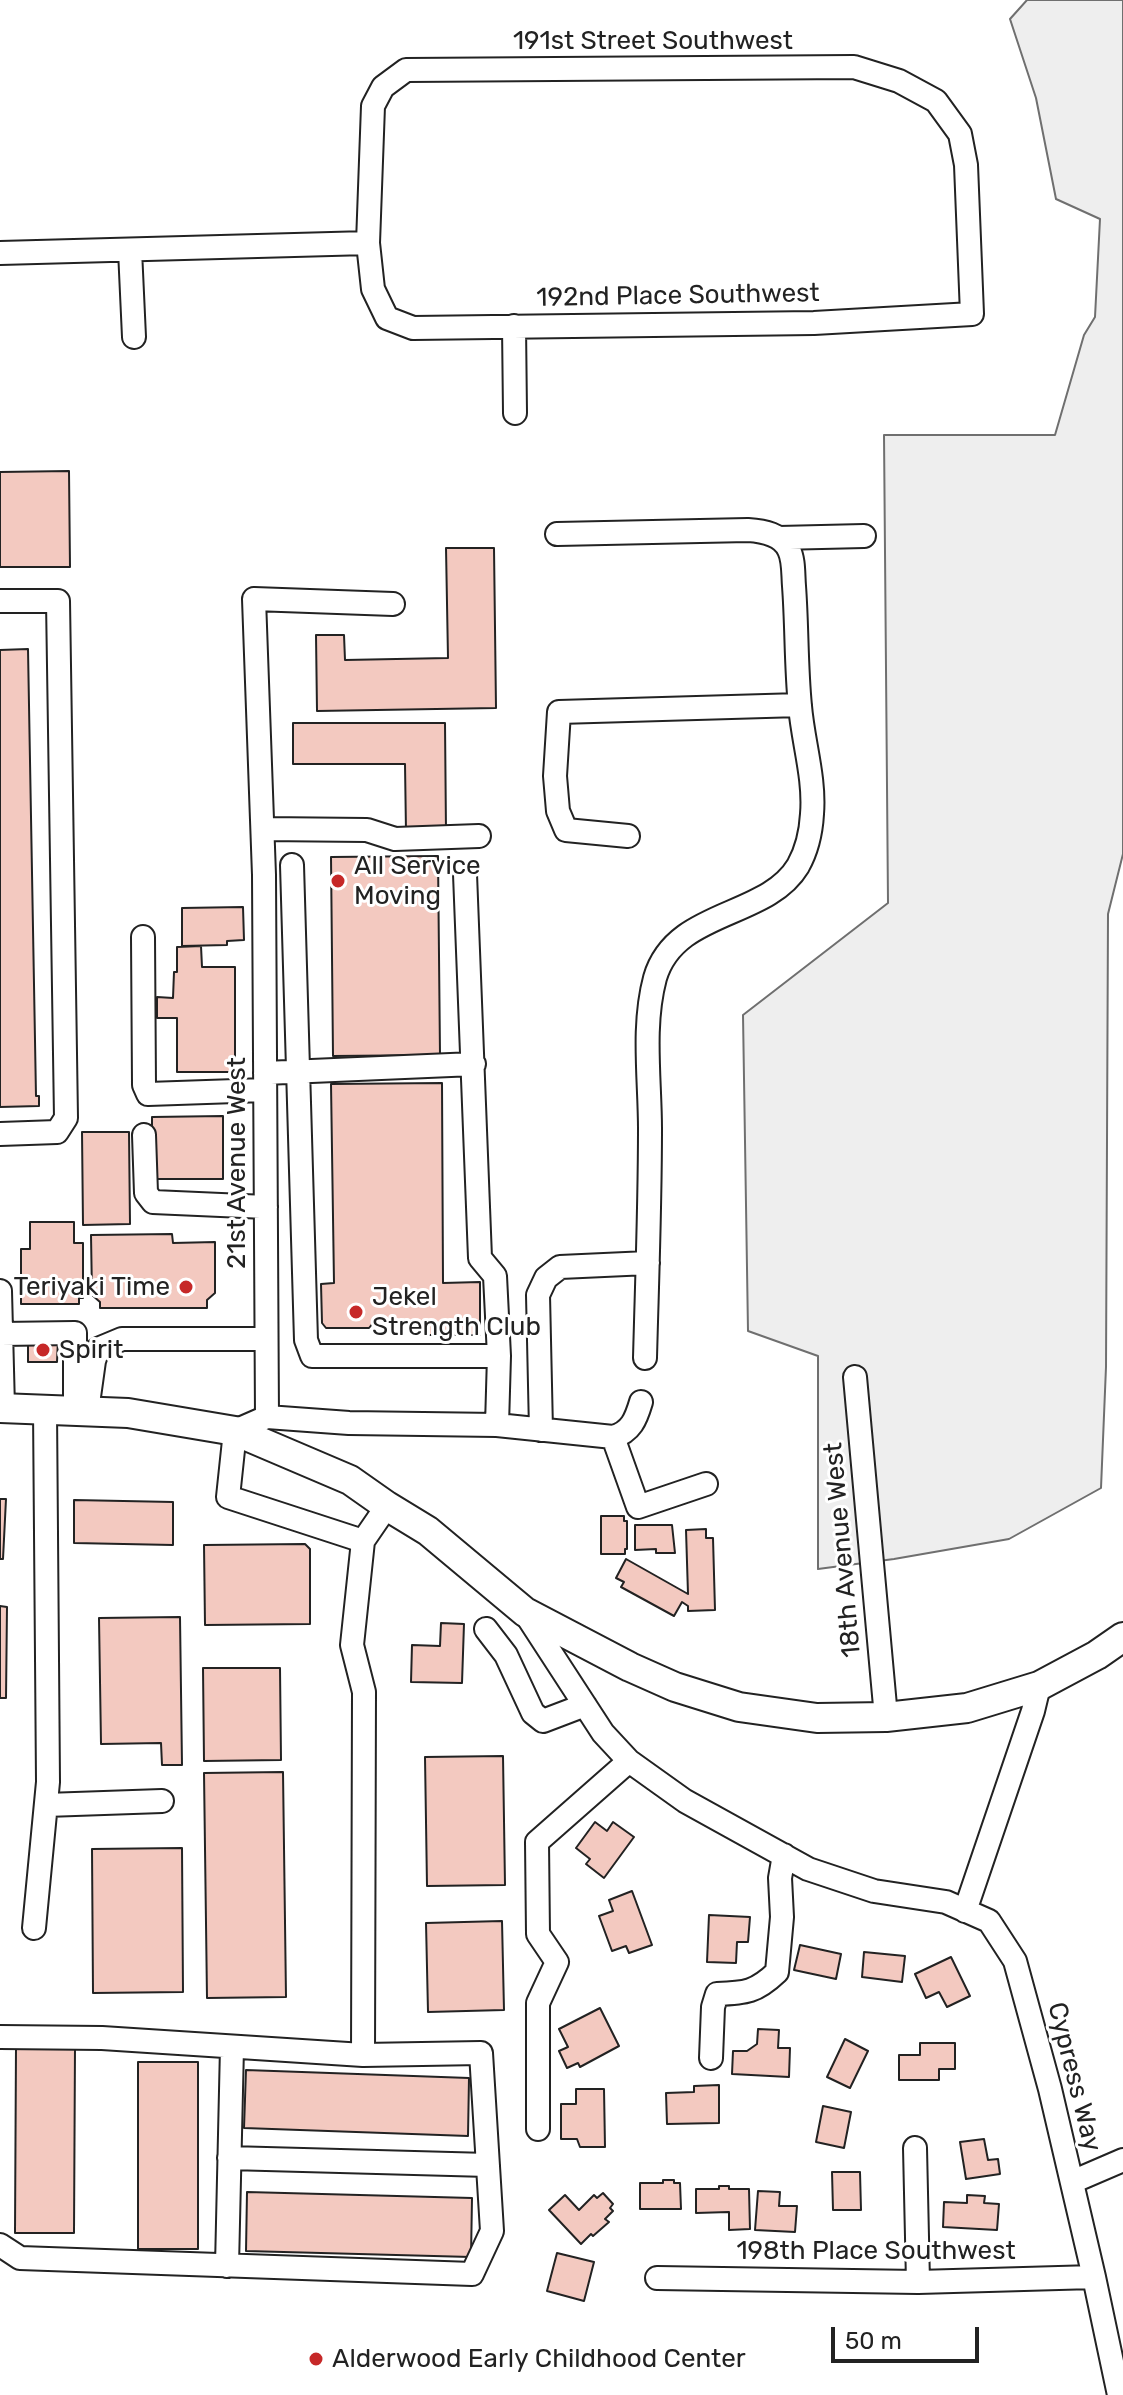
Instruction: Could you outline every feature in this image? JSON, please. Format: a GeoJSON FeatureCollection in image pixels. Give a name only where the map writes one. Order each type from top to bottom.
{"type":"FeatureCollection","features":[{"type":"Feature","properties":{"kind":"main road"},"geometry":{"type":"LineString","coordinates":[[2,1408],[128,1413],[235,1431],[350,1480],[428,1531],[525,1612],[675,1687],[739,1707],[817,1718],[886,1717],[967,1708],[1039,1686],[1097,1655],[1123,1637]]}},
{"type":"Feature","properties":{"kind":"street","name":"191st Street Southwest"},"geometry":{"type":"LineString","coordinates":[[368,243],[373,106],[383,87],[406,70],[854,67],[899,81],[936,101],[960,134],[966,165],[972,314]]}},
{"type":"Feature","properties":{"kind":"street"},"geometry":{"type":"LineString","coordinates":[[0,253],[368,243]]}},
{"type":"Feature","properties":{"kind":"street","name":"192nd Place Southwest"},"geometry":{"type":"LineString","coordinates":[[368,243],[373,289],[387,318],[413,328],[814,323],[972,314]]}},
{"type":"Feature","properties":{"kind":"street"},"geometry":{"type":"LineString","coordinates":[[130,250],[134,337]]}},
{"type":"Feature","properties":{"kind":"street"},"geometry":{"type":"LineString","coordinates":[[514,326],[515,413]]}},
{"type":"Feature","properties":{"kind":"street"},"geometry":{"type":"LineString","coordinates":[[557,534],[766,532],[779,538],[789,548],[792,562],[800,705],[813,799],[810,831],[805,852],[783,883],[679,940],[656,977],[648,1027],[650,1131],[645,1358]]}},
{"type":"Feature","properties":{"kind":"street"},"geometry":{"type":"LineString","coordinates":[[779,538],[864,536]]}},
{"type":"Feature","properties":{"kind":"street","name":"21st Avenue West"},"geometry":{"type":"LineString","coordinates":[[267,1417],[264,875],[254,599],[393,604]]}},
{"type":"Feature","properties":{"kind":"street"},"geometry":{"type":"LineString","coordinates":[[0,601],[58,601],[66,1118],[57,1132],[0,1134]]}},
{"type":"Feature","properties":{"kind":"street"},"geometry":{"type":"LineString","coordinates":[[628,836],[566,830],[558,811],[555,776],[559,712],[800,705]]}},
{"type":"Feature","properties":{"kind":"street"},"geometry":{"type":"LineString","coordinates":[[263,829],[367,830],[395,839],[479,836]]}},
{"type":"Feature","properties":{"kind":"street"},"geometry":{"type":"LineString","coordinates":[[292,865],[306,1340],[312,1356],[499,1356]]}},
{"type":"Feature","properties":{"kind":"street"},"geometry":{"type":"LineString","coordinates":[[465,874],[480,1258],[495,1276],[499,1356],[497,1425]]}},
{"type":"Feature","properties":{"kind":"street"},"geometry":{"type":"LineString","coordinates":[[143,937],[144,1085],[148,1094],[265,1082],[298,1070],[474,1064]]}},
{"type":"Feature","properties":{"kind":"street"},"geometry":{"type":"LineString","coordinates":[[144,1135],[146,1193],[153,1202],[266,1207]]}},
{"type":"Feature","properties":{"kind":"street"},"geometry":{"type":"LineString","coordinates":[[541,1430],[538,1295],[546,1278],[560,1267],[648,1263]]}},
{"type":"Feature","properties":{"kind":"street"},"geometry":{"type":"LineString","coordinates":[[266,1280],[304,1279]]}},
{"type":"Feature","properties":{"kind":"street"},"geometry":{"type":"LineString","coordinates":[[0,1291],[2,1408]]}},
{"type":"Feature","properties":{"kind":"street"},"geometry":{"type":"LineString","coordinates":[[1,1334],[75,1333],[81,1411]]}},
{"type":"Feature","properties":{"kind":"street"},"geometry":{"type":"LineString","coordinates":[[81,1411],[98,1349],[122,1339],[266,1339]]}},
{"type":"Feature","properties":{"kind":"street","name":"18th Avenue West"},"geometry":{"type":"LineString","coordinates":[[855,1377],[886,1717]]}},
{"type":"Feature","properties":{"kind":"street"},"geometry":{"type":"LineString","coordinates":[[363,1541],[228,1497],[235,1431],[267,1417],[349,1423],[497,1425],[613,1437],[625,1434],[636,1419],[641,1402]]}},
{"type":"Feature","properties":{"kind":"street"},"geometry":{"type":"LineString","coordinates":[[34,1928],[48,1767],[45,1409]]}},
{"type":"Feature","properties":{"kind":"street"},"geometry":{"type":"LineString","coordinates":[[613,1437],[638,1507],[706,1484]]}},
{"type":"Feature","properties":{"kind":"street"},"geometry":{"type":"LineString","coordinates":[[363,2055],[364,1692],[352,1645],[363,1541],[387,1506]]}},
{"type":"Feature","properties":{"kind":"street"},"geometry":{"type":"LineString","coordinates":[[525,1612],[603,1733],[629,1761],[685,1801],[808,1869],[874,1891],[946,1902],[965,1911],[1039,1686]]}},
{"type":"Feature","properties":{"kind":"street"},"geometry":{"type":"LineString","coordinates":[[486,1629],[506,1655],[533,1713],[543,1721],[585,1705]]}},
{"type":"Feature","properties":{"kind":"street"},"geometry":{"type":"LineString","coordinates":[[538,2129],[538,2003],[557,1962],[538,1934],[537,1842],[629,1761]]}},
{"type":"Feature","properties":{"kind":"street"},"geometry":{"type":"LineString","coordinates":[[46,1805],[162,1801]]}},
{"type":"Feature","properties":{"kind":"street"},"geometry":{"type":"LineString","coordinates":[[711,2058],[713,2007],[717,1994],[761,1987],[777,1972],[782,1917],[780,1878],[784,1855]]}},
{"type":"Feature","properties":{"kind":"street","name":"Cypress Way"},"geometry":{"type":"LineString","coordinates":[[965,1911],[989,1921],[1015,1961],[1072,2182],[1119,2395]]}},
{"type":"Feature","properties":{"kind":"street"},"geometry":{"type":"LineString","coordinates":[[0,2037],[102,2038],[363,2055],[481,2053],[492,2231],[472,2274],[20,2258],[0,2245]]}},
{"type":"Feature","properties":{"kind":"street"},"geometry":{"type":"LineString","coordinates":[[227,2266],[232,2047]]}},
{"type":"Feature","properties":{"kind":"street"},"geometry":{"type":"LineString","coordinates":[[915,2148],[918,2282]]}},
{"type":"Feature","properties":{"kind":"street"},"geometry":{"type":"LineString","coordinates":[[229,2158],[488,2165]]}},
{"type":"Feature","properties":{"kind":"street"},"geometry":{"type":"LineString","coordinates":[[1072,2182],[1123,2160]]}},
{"type":"Feature","properties":{"kind":"street","name":"198th Place Southwest"},"geometry":{"type":"LineString","coordinates":[[657,2278],[918,2282],[1094,2277]]}},
{"type":"Feature","properties":{"kind":"shaded area"},"geometry":{"type":"Polygon","coordinates":[[[1027,0],[1123,0],[1123,854],[1108,914],[1106,1367],[1101,1488],[1009,1539],[818,1569],[818,1356],[748,1331],[743,1015],[888,903],[884,435],[1055,435],[1084,335],[1095,317],[1100,219],[1056,199],[1036,98],[1010,19],[1027,0]]]}},
{"type":"Feature","properties":{"kind":"building"},"geometry":{"type":"Polygon","coordinates":[[[69,471],[70,567],[0,567],[0,472],[69,471]]]}},
{"type":"Feature","properties":{"kind":"building"},"geometry":{"type":"Polygon","coordinates":[[[446,548],[494,548],[496,708],[317,711],[316,635],[344,635],[345,660],[448,658],[446,548]]]}},
{"type":"Feature","properties":{"kind":"building"},"geometry":{"type":"Polygon","coordinates":[[[28,649],[36,1096],[39,1096],[39,1106],[0,1107],[0,650],[28,649]]]}},
{"type":"Feature","properties":{"kind":"building"},"geometry":{"type":"Polygon","coordinates":[[[293,723],[445,723],[446,832],[406,832],[405,764],[293,764],[293,723]]]}},
{"type":"Feature","properties":{"kind":"building"},"geometry":{"type":"Polygon","coordinates":[[[438,856],[440,1055],[333,1056],[331,857],[438,856]]]}},
{"type":"Feature","properties":{"kind":"building"},"geometry":{"type":"Polygon","coordinates":[[[243,907],[244,940],[227,941],[227,945],[182,946],[182,908],[243,907]]]}},
{"type":"Feature","properties":{"kind":"building"},"geometry":{"type":"Polygon","coordinates":[[[201,946],[202,967],[235,967],[235,1072],[177,1072],[177,1018],[157,1018],[157,997],[173,998],[177,947],[201,946]]]}},
{"type":"Feature","properties":{"kind":"building"},"geometry":{"type":"Polygon","coordinates":[[[442,1083],[443,1283],[480,1282],[480,1335],[428,1335],[413,1322],[373,1323],[369,1328],[326,1328],[322,1323],[321,1284],[334,1283],[331,1084],[442,1083]]]}},
{"type":"Feature","properties":{"kind":"building"},"geometry":{"type":"Polygon","coordinates":[[[223,1116],[223,1179],[152,1179],[152,1117],[223,1116]]]}},
{"type":"Feature","properties":{"kind":"building"},"geometry":{"type":"Polygon","coordinates":[[[82,1132],[129,1132],[130,1224],[83,1225],[82,1132]]]}},
{"type":"Feature","properties":{"kind":"building"},"geometry":{"type":"Polygon","coordinates":[[[30,1222],[74,1222],[74,1243],[83,1243],[83,1298],[79,1298],[79,1304],[21,1304],[21,1249],[30,1249],[30,1222]]]}},
{"type":"Feature","properties":{"kind":"building"},"geometry":{"type":"Polygon","coordinates":[[[172,1234],[173,1243],[215,1242],[215,1293],[207,1300],[207,1308],[100,1308],[100,1302],[92,1295],[91,1235],[172,1234]]]}},
{"type":"Feature","properties":{"kind":"building","name":"Spirit"},"geometry":{"type":"Polygon","coordinates":[[[28,1339],[58,1339],[57,1362],[28,1362],[28,1339]]]}},
{"type":"Feature","properties":{"kind":"building"},"geometry":{"type":"Polygon","coordinates":[[[0,1499],[6,1499],[3,1559],[0,1559],[0,1499]]]}},
{"type":"Feature","properties":{"kind":"building"},"geometry":{"type":"Polygon","coordinates":[[[74,1500],[173,1502],[173,1545],[74,1543],[74,1500]]]}},
{"type":"Feature","properties":{"kind":"building"},"geometry":{"type":"Polygon","coordinates":[[[601,1516],[624,1516],[624,1521],[627,1521],[625,1554],[601,1554],[601,1516]]]}},
{"type":"Feature","properties":{"kind":"building"},"geometry":{"type":"Polygon","coordinates":[[[635,1525],[672,1525],[675,1553],[656,1553],[656,1549],[635,1550],[635,1525]]]}},
{"type":"Feature","properties":{"kind":"building"},"geometry":{"type":"Polygon","coordinates":[[[706,1529],[706,1538],[713,1538],[715,1610],[688,1611],[688,1606],[682,1602],[674,1616],[621,1587],[624,1582],[616,1578],[626,1559],[688,1594],[686,1530],[706,1529]]]}},
{"type":"Feature","properties":{"kind":"building"},"geometry":{"type":"Polygon","coordinates":[[[305,1544],[310,1549],[310,1624],[205,1625],[204,1545],[305,1544]]]}},
{"type":"Feature","properties":{"kind":"building"},"geometry":{"type":"Polygon","coordinates":[[[0,1606],[7,1607],[6,1698],[0,1698],[0,1606]]]}},
{"type":"Feature","properties":{"kind":"building"},"geometry":{"type":"Polygon","coordinates":[[[180,1617],[182,1765],[162,1765],[161,1743],[101,1744],[99,1618],[180,1617]]]}},
{"type":"Feature","properties":{"kind":"building"},"geometry":{"type":"Polygon","coordinates":[[[441,1623],[464,1624],[462,1683],[411,1682],[412,1645],[440,1646],[441,1623]]]}},
{"type":"Feature","properties":{"kind":"building"},"geometry":{"type":"Polygon","coordinates":[[[203,1668],[280,1668],[281,1760],[204,1761],[203,1668]]]}},
{"type":"Feature","properties":{"kind":"building"},"geometry":{"type":"Polygon","coordinates":[[[503,1756],[505,1885],[427,1886],[425,1757],[503,1756]]]}},
{"type":"Feature","properties":{"kind":"building"},"geometry":{"type":"Polygon","coordinates":[[[283,1772],[286,1997],[207,1998],[204,1773],[283,1772]]]}},
{"type":"Feature","properties":{"kind":"building"},"geometry":{"type":"Polygon","coordinates":[[[595,1822],[607,1831],[613,1822],[634,1837],[604,1878],[586,1864],[590,1859],[576,1848],[595,1822]]]}},
{"type":"Feature","properties":{"kind":"building"},"geometry":{"type":"Polygon","coordinates":[[[182,1848],[183,1992],[93,1993],[92,1849],[182,1848]]]}},
{"type":"Feature","properties":{"kind":"building"},"geometry":{"type":"Polygon","coordinates":[[[632,1891],[652,1945],[629,1953],[626,1946],[612,1951],[599,1916],[613,1911],[609,1900],[632,1891]]]}},
{"type":"Feature","properties":{"kind":"building"},"geometry":{"type":"Polygon","coordinates":[[[709,1915],[750,1917],[748,1942],[737,1942],[736,1963],[707,1962],[709,1915]]]}},
{"type":"Feature","properties":{"kind":"building"},"geometry":{"type":"Polygon","coordinates":[[[502,1921],[504,2010],[428,2012],[426,1923],[502,1921]]]}},
{"type":"Feature","properties":{"kind":"building"},"geometry":{"type":"Polygon","coordinates":[[[800,1945],[841,1954],[836,1979],[794,1970],[800,1945]]]}},
{"type":"Feature","properties":{"kind":"building"},"geometry":{"type":"Polygon","coordinates":[[[864,1952],[905,1956],[902,1982],[862,1977],[864,1952]]]}},
{"type":"Feature","properties":{"kind":"building"},"geometry":{"type":"Polygon","coordinates":[[[951,1957],[970,1996],[947,2007],[939,1992],[926,1998],[915,1974],[951,1957]]]}},
{"type":"Feature","properties":{"kind":"building"},"geometry":{"type":"Polygon","coordinates":[[[600,2008],[619,2046],[580,2067],[578,2063],[567,2068],[559,2051],[568,2047],[559,2029],[600,2008]]]}},
{"type":"Feature","properties":{"kind":"building"},"geometry":{"type":"Polygon","coordinates":[[[758,2029],[779,2030],[778,2048],[790,2048],[789,2077],[732,2074],[733,2051],[747,2051],[757,2044],[758,2029]]]}},
{"type":"Feature","properties":{"kind":"building"},"geometry":{"type":"Polygon","coordinates":[[[845,2039],[868,2051],[850,2088],[827,2077],[845,2039]]]}},
{"type":"Feature","properties":{"kind":"building"},"geometry":{"type":"Polygon","coordinates":[[[920,2043],[955,2043],[955,2069],[939,2069],[939,2080],[899,2080],[899,2055],[920,2055],[920,2043]]]}},
{"type":"Feature","properties":{"kind":"building"},"geometry":{"type":"Polygon","coordinates":[[[16,2046],[75,2046],[74,2233],[15,2233],[16,2046]]]}},
{"type":"Feature","properties":{"kind":"building"},"geometry":{"type":"Polygon","coordinates":[[[138,2062],[198,2062],[198,2249],[138,2249],[138,2062]]]}},
{"type":"Feature","properties":{"kind":"building"},"geometry":{"type":"Polygon","coordinates":[[[246,2070],[469,2078],[468,2136],[244,2128],[246,2070]]]}},
{"type":"Feature","properties":{"kind":"building"},"geometry":{"type":"Polygon","coordinates":[[[719,2085],[719,2123],[667,2124],[666,2093],[694,2092],[694,2086],[719,2085]]]}},
{"type":"Feature","properties":{"kind":"building"},"geometry":{"type":"Polygon","coordinates":[[[576,2089],[604,2089],[605,2147],[580,2147],[577,2139],[561,2139],[561,2104],[576,2104],[576,2089]]]}},
{"type":"Feature","properties":{"kind":"building"},"geometry":{"type":"Polygon","coordinates":[[[823,2106],[851,2112],[844,2148],[816,2142],[823,2106]]]}},
{"type":"Feature","properties":{"kind":"building"},"geometry":{"type":"Polygon","coordinates":[[[984,2139],[988,2160],[998,2159],[1000,2174],[966,2179],[960,2142],[984,2139]]]}},
{"type":"Feature","properties":{"kind":"building"},"geometry":{"type":"Polygon","coordinates":[[[832,2172],[860,2172],[861,2210],[833,2210],[832,2172]]]}},
{"type":"Feature","properties":{"kind":"building"},"geometry":{"type":"Polygon","coordinates":[[[663,2180],[680,2183],[681,2209],[640,2209],[640,2183],[663,2183],[663,2180]]]}},
{"type":"Feature","properties":{"kind":"building"},"geometry":{"type":"Polygon","coordinates":[[[719,2186],[749,2189],[750,2229],[729,2230],[729,2212],[696,2213],[696,2189],[719,2189],[719,2186]]]}},
{"type":"Feature","properties":{"kind":"building"},"geometry":{"type":"Polygon","coordinates":[[[758,2191],[780,2192],[779,2206],[797,2206],[795,2232],[755,2230],[758,2191]]]}},
{"type":"Feature","properties":{"kind":"building"},"geometry":{"type":"Polygon","coordinates":[[[247,2192],[472,2198],[471,2257],[246,2251],[247,2192]]]}},
{"type":"Feature","properties":{"kind":"building"},"geometry":{"type":"Polygon","coordinates":[[[603,2193],[613,2204],[610,2208],[613,2211],[605,2219],[609,2222],[581,2244],[549,2210],[565,2195],[579,2210],[594,2195],[597,2198],[603,2193]]]}},
{"type":"Feature","properties":{"kind":"building"},"geometry":{"type":"Polygon","coordinates":[[[967,2195],[985,2196],[984,2203],[999,2204],[997,2230],[943,2227],[944,2202],[967,2203],[967,2195]]]}},
{"type":"Feature","properties":{"kind":"building"},"geometry":{"type":"Polygon","coordinates":[[[557,2253],[594,2262],[584,2301],[547,2291],[557,2253]]]}},
{"type":"Feature","properties":{"kind":"place","name":"All Service Moving"},"geometry":{"type":"Point","coordinates":[338,881]}},
{"type":"Feature","properties":{"kind":"place","name":"Teriyaki Time"},"geometry":{"type":"Point","coordinates":[186,1287]}},
{"type":"Feature","properties":{"kind":"place","name":"Jekel Strength Club"},"geometry":{"type":"Point","coordinates":[356,1312]}},
{"type":"Feature","properties":{"kind":"place","name":"Spirit"},"geometry":{"type":"Point","coordinates":[43,1350]}},
{"type":"Feature","properties":{"kind":"place","name":"Alderwood Early Childhood Center"},"geometry":{"type":"Point","coordinates":[316,2359]}}]}
